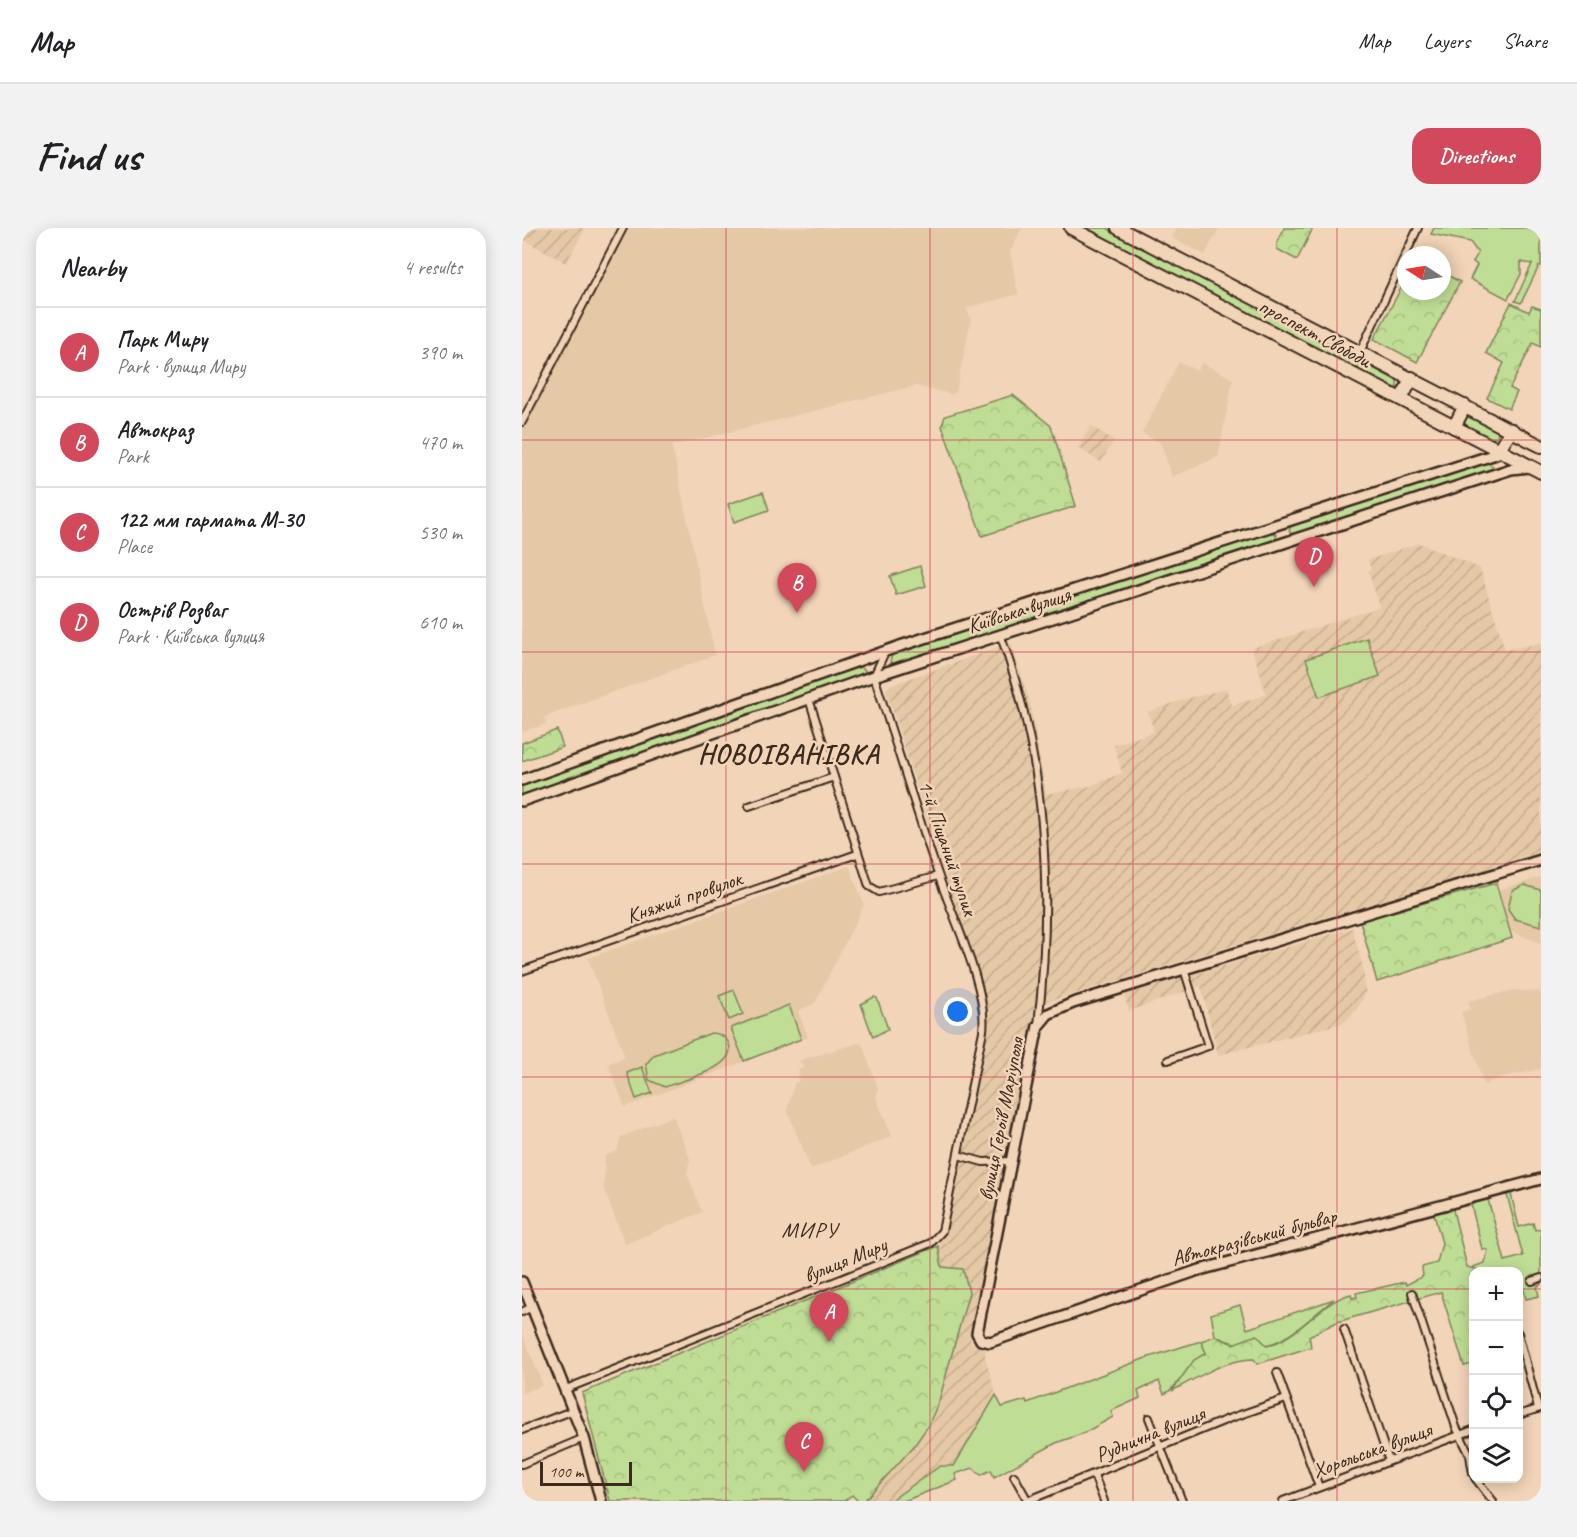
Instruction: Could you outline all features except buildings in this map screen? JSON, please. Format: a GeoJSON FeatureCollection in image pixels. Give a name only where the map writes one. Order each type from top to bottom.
{"type":"FeatureCollection","features":[{"type":"Feature","properties":{"kind":"highway","name":"проспект Свободи"},"geometry":{"type":"LineString","coordinates":[[1071,228],[1536,469]]}},
{"type":"Feature","properties":{"kind":"highway","name":"проспект Свободи"},"geometry":{"type":"LineString","coordinates":[[1118,228],[1541,446]]}},
{"type":"Feature","properties":{"kind":"highway"},"geometry":{"type":"LineString","coordinates":[[1349,373],[1359,353]]}},
{"type":"Feature","properties":{"kind":"highway"},"geometry":{"type":"LineString","coordinates":[[1401,399],[1412,378]]}},
{"type":"Feature","properties":{"kind":"highway"},"geometry":{"type":"LineString","coordinates":[[1454,427],[1465,406]]}},
{"type":"Feature","properties":{"kind":"highway"},"geometry":{"type":"LineString","coordinates":[[1498,450],[1512,430]]}},
{"type":"Feature","properties":{"kind":"main road","name":"Київська вулиця"},"geometry":{"type":"LineString","coordinates":[[522,780],[885,652],[1496,454],[1498,450]]}},
{"type":"Feature","properties":{"kind":"main road","name":"Київська вулиця"},"geometry":{"type":"LineString","coordinates":[[522,801],[874,676],[1000,634],[1511,470],[1536,469]]}},
{"type":"Feature","properties":{"kind":"main road"},"geometry":{"type":"LineString","coordinates":[[1281,523],[1287,542]]}},
{"type":"Feature","properties":{"kind":"main road"},"geometry":{"type":"LineString","coordinates":[[885,652],[891,671]]}},
{"type":"Feature","properties":{"kind":"main road"},"geometry":{"type":"LineString","coordinates":[[868,658],[874,676]]}},
{"type":"Feature","properties":{"kind":"main road","name":"вулиця Героїв Маріуполя"},"geometry":{"type":"LineString","coordinates":[[981,1340],[977,1327],[1038,1026],[1048,1014],[1058,1008],[1541,860]]}},
{"type":"Feature","properties":{"kind":"main road","name":"Автокразівський бульвар"},"geometry":{"type":"LineString","coordinates":[[981,1340],[990,1342],[1005,1338],[1196,1271],[1541,1179]]}},
{"type":"Feature","properties":{"kind":"main road"},"geometry":{"type":"LineString","coordinates":[[522,1282],[574,1410],[601,1501]]}},
{"type":"Feature","properties":{"kind":"street"},"geometry":{"type":"LineString","coordinates":[[522,422],[623,228]]}},
{"type":"Feature","properties":{"kind":"street"},"geometry":{"type":"LineString","coordinates":[[1359,353],[1418,228]]}},
{"type":"Feature","properties":{"kind":"street"},"geometry":{"type":"LineString","coordinates":[[1000,634],[1026,710],[1045,827],[1043,956],[1038,1026]]}},
{"type":"Feature","properties":{"kind":"street"},"geometry":{"type":"LineString","coordinates":[[874,676],[885,652]]}},
{"type":"Feature","properties":{"kind":"street","name":"1-й Піщаний тупик"},"geometry":{"type":"LineString","coordinates":[[874,676],[938,876],[979,990],[984,1014],[983,1031]]}},
{"type":"Feature","properties":{"kind":"street"},"geometry":{"type":"LineString","coordinates":[[809,699],[869,886],[879,892],[938,876]]}},
{"type":"Feature","properties":{"kind":"street"},"geometry":{"type":"LineString","coordinates":[[748,806],[834,777]]}},
{"type":"Feature","properties":{"kind":"street","name":"Княжий провулок"},"geometry":{"type":"LineString","coordinates":[[522,971],[857,854]]}},
{"type":"Feature","properties":{"kind":"street"},"geometry":{"type":"LineString","coordinates":[[1168,1060],[1208,1046],[1184,969]]}},
{"type":"Feature","properties":{"kind":"street","name":"вулиця Миру"},"geometry":{"type":"LineString","coordinates":[[566,1389],[931,1243],[942,1231],[983,1031]]}},
{"type":"Feature","properties":{"kind":"street"},"geometry":{"type":"LineString","coordinates":[[958,1155],[983,1162],[1011,1161]]}},
{"type":"Feature","properties":{"kind":"street"},"geometry":{"type":"LineString","coordinates":[[1532,1281],[1541,1278]]}},
{"type":"Feature","properties":{"kind":"street"},"geometry":{"type":"LineString","coordinates":[[1412,1293],[1460,1435],[1469,1453]]}},
{"type":"Feature","properties":{"kind":"street"},"geometry":{"type":"LineString","coordinates":[[522,1312],[532,1307]]}},
{"type":"Feature","properties":{"kind":"street"},"geometry":{"type":"LineString","coordinates":[[1344,1329],[1389,1461]]}},
{"type":"Feature","properties":{"kind":"street"},"geometry":{"type":"LineString","coordinates":[[1523,1351],[1539,1408],[1523,1413]]}},
{"type":"Feature","properties":{"kind":"street"},"geometry":{"type":"LineString","coordinates":[[1277,1373],[1319,1487]]}},
{"type":"Feature","properties":{"kind":"street","name":"Руднична вулиця"},"geometry":{"type":"LineString","coordinates":[[1027,1501],[1162,1448],[1228,1419],[1286,1400]]}},
{"type":"Feature","properties":{"kind":"street"},"geometry":{"type":"LineString","coordinates":[[522,1430],[574,1410]]}},
{"type":"Feature","properties":{"kind":"street"},"geometry":{"type":"LineString","coordinates":[[1149,1418],[1182,1501]]}},
{"type":"Feature","properties":{"kind":"street","name":"Хорольська вулиця"},"geometry":{"type":"LineString","coordinates":[[1283,1501],[1469,1432]]}},
{"type":"Feature","properties":{"kind":"street"},"geometry":{"type":"LineString","coordinates":[[522,1464],[584,1438]]}},
{"type":"Feature","properties":{"kind":"street"},"geometry":{"type":"LineString","coordinates":[[1094,1475],[1104,1501]]}},
{"type":"Feature","properties":{"kind":"street"},"geometry":{"type":"LineString","coordinates":[[1014,1476],[1027,1501]]}},
{"type":"Feature","properties":{"kind":"street"},"geometry":{"type":"LineString","coordinates":[[1478,1483],[1493,1501]]}},
{"type":"Feature","properties":{"kind":"shaded area"},"geometry":{"type":"Polygon","coordinates":[[[522,228],[585,229],[566,263],[522,239],[522,228]]]}},
{"type":"Feature","properties":{"kind":"shaded area"},"geometry":{"type":"Polygon","coordinates":[[[623,228],[1022,228],[1010,252],[1018,294],[966,308],[971,319],[956,392],[952,394],[916,386],[672,446],[715,655],[544,717],[546,724],[522,732],[522,414],[623,228]]]}},
{"type":"Feature","properties":{"kind":"shaded area"},"geometry":{"type":"Polygon","coordinates":[[[1177,228],[1219,228],[1205,255],[1172,238],[1177,228]]]}},
{"type":"Feature","properties":{"kind":"shaded area"},"geometry":{"type":"Polygon","coordinates":[[[1179,362],[1197,371],[1202,363],[1233,379],[1218,457],[1172,477],[1161,443],[1142,433],[1179,362]]]}},
{"type":"Feature","properties":{"kind":"shaded area"},"geometry":{"type":"Polygon","coordinates":[[[1091,426],[1114,440],[1101,462],[1078,448],[1091,426]]]}},
{"type":"Feature","properties":{"kind":"shaded area"},"geometry":{"type":"Polygon","coordinates":[[[1419,543],[1480,568],[1505,650],[1541,643],[1541,852],[1047,1002],[1036,1009],[970,1342],[986,1347],[985,1356],[996,1395],[954,1466],[939,1466],[890,1501],[865,1501],[914,1446],[928,1426],[939,1401],[969,1292],[942,1267],[938,1246],[945,1233],[987,1025],[984,997],[886,690],[891,685],[1011,643],[1030,703],[1046,794],[1090,786],[1122,773],[1114,745],[1154,732],[1148,712],[1182,700],[1226,689],[1232,705],[1266,695],[1252,648],[1380,607],[1368,571],[1371,569],[1368,560],[1419,543]]]}},
{"type":"Feature","properties":{"kind":"shaded area"},"geometry":{"type":"Polygon","coordinates":[[[849,866],[864,905],[815,1003],[798,1011],[808,1037],[625,1107],[608,1064],[625,1057],[588,958],[849,866]]]}},
{"type":"Feature","properties":{"kind":"shaded area"},"geometry":{"type":"Polygon","coordinates":[[[1541,877],[1541,943],[1512,932],[1498,890],[1541,877]]]}},
{"type":"Feature","properties":{"kind":"shaded area"},"geometry":{"type":"Polygon","coordinates":[[[1352,928],[1363,968],[1366,993],[1357,1009],[1343,1023],[1218,1055],[1201,986],[1129,1011],[1124,995],[1352,928]]]}},
{"type":"Feature","properties":{"kind":"shaded area"},"geometry":{"type":"Polygon","coordinates":[[[1515,990],[1541,992],[1541,1069],[1498,1078],[1484,1085],[1461,1012],[1470,1009],[1468,1001],[1515,990]]]}},
{"type":"Feature","properties":{"kind":"shaded area"},"geometry":{"type":"Polygon","coordinates":[[[858,1043],[862,1044],[878,1088],[876,1098],[892,1136],[811,1169],[787,1110],[795,1082],[798,1082],[799,1069],[802,1069],[801,1060],[858,1043]]]}},
{"type":"Feature","properties":{"kind":"shaded area"},"geometry":{"type":"Polygon","coordinates":[[[673,1116],[690,1159],[687,1173],[702,1212],[625,1244],[604,1189],[605,1156],[617,1151],[621,1137],[673,1116]]]}},
{"type":"Feature","properties":{"kind":"shaded area"},"geometry":{"type":"Polygon","coordinates":[[[522,1333],[543,1385],[522,1393],[522,1333]]]}},
{"type":"Feature","properties":{"kind":"green space"},"geometry":{"type":"Polygon","coordinates":[[[1079,228],[1107,228],[1348,354],[1349,363],[1347,365],[1079,228]]]}},
{"type":"Feature","properties":{"kind":"green space"},"geometry":{"type":"Polygon","coordinates":[[[1284,228],[1313,228],[1297,260],[1277,249],[1284,228]]]}},
{"type":"Feature","properties":{"kind":"green space"},"geometry":{"type":"Polygon","coordinates":[[[1434,228],[1541,228],[1541,266],[1521,303],[1515,301],[1532,264],[1521,262],[1521,274],[1508,299],[1470,279],[1477,265],[1473,262],[1478,253],[1470,242],[1431,234],[1434,228]]]}},
{"type":"Feature","properties":{"kind":"green space"},"geometry":{"type":"Polygon","coordinates":[[[1451,277],[1460,282],[1451,299],[1451,277]]]}},
{"type":"Feature","properties":{"kind":"green space"},"geometry":{"type":"Polygon","coordinates":[[[1397,296],[1397,300],[1450,300],[1417,362],[1374,339],[1397,296]]]}},
{"type":"Feature","properties":{"kind":"green space"},"geometry":{"type":"Polygon","coordinates":[[[1511,303],[1529,312],[1532,306],[1541,309],[1541,347],[1533,343],[1510,388],[1517,392],[1509,409],[1487,398],[1504,363],[1486,353],[1511,303]]]}},
{"type":"Feature","properties":{"kind":"green space"},"geometry":{"type":"Polygon","coordinates":[[[1359,363],[1366,364],[1397,381],[1397,387],[1394,390],[1357,371],[1359,363]]]}},
{"type":"Feature","properties":{"kind":"green space"},"geometry":{"type":"Polygon","coordinates":[[[1013,395],[1051,426],[1076,506],[982,536],[942,426],[945,416],[1013,395]]]}},
{"type":"Feature","properties":{"kind":"green space"},"geometry":{"type":"Polygon","coordinates":[[[1469,415],[1497,429],[1498,437],[1490,439],[1466,426],[1464,420],[1469,415]]]}},
{"type":"Feature","properties":{"kind":"green space"},"geometry":{"type":"Polygon","coordinates":[[[1487,463],[1493,466],[1490,472],[1294,535],[1289,531],[1291,525],[1487,463]]]}},
{"type":"Feature","properties":{"kind":"green space"},"geometry":{"type":"Polygon","coordinates":[[[763,492],[769,510],[734,522],[728,504],[763,492]]]}},
{"type":"Feature","properties":{"kind":"green space"},"geometry":{"type":"Polygon","coordinates":[[[1272,532],[1277,535],[1274,541],[895,665],[890,661],[892,655],[1272,532]]]}},
{"type":"Feature","properties":{"kind":"green space"},"geometry":{"type":"Polygon","coordinates":[[[920,566],[926,586],[896,595],[890,576],[920,566]]]}},
{"type":"Feature","properties":{"kind":"green space"},"geometry":{"type":"Polygon","coordinates":[[[1367,638],[1380,676],[1319,697],[1306,659],[1367,638]]]}},
{"type":"Feature","properties":{"kind":"green space"},"geometry":{"type":"Polygon","coordinates":[[[860,667],[865,670],[864,675],[522,797],[522,786],[860,667]]]}},
{"type":"Feature","properties":{"kind":"green space"},"geometry":{"type":"Polygon","coordinates":[[[557,730],[563,747],[522,761],[522,743],[557,730]]]}},
{"type":"Feature","properties":{"kind":"green space"},"geometry":{"type":"Polygon","coordinates":[[[1496,883],[1512,938],[1377,982],[1360,921],[1496,883]]]}},
{"type":"Feature","properties":{"kind":"green space"},"geometry":{"type":"Polygon","coordinates":[[[1524,885],[1541,890],[1541,926],[1515,919],[1508,909],[1512,891],[1524,885]]]}},
{"type":"Feature","properties":{"kind":"green space"},"geometry":{"type":"Polygon","coordinates":[[[734,990],[743,1014],[729,1020],[719,996],[734,990]]]}},
{"type":"Feature","properties":{"kind":"green space"},"geometry":{"type":"Polygon","coordinates":[[[874,997],[877,998],[888,1029],[873,1037],[861,1004],[874,997]]]}},
{"type":"Feature","properties":{"kind":"green space"},"geometry":{"type":"Polygon","coordinates":[[[789,1005],[801,1039],[744,1061],[731,1028],[789,1005]]]}},
{"type":"Feature","properties":{"kind":"green space"},"geometry":{"type":"Polygon","coordinates":[[[711,1033],[722,1035],[729,1044],[730,1052],[725,1060],[707,1072],[665,1087],[649,1080],[646,1064],[654,1055],[711,1033]]]}},
{"type":"Feature","properties":{"kind":"green space"},"geometry":{"type":"Polygon","coordinates":[[[642,1067],[652,1093],[636,1099],[627,1073],[642,1067]]]}},
{"type":"Feature","properties":{"kind":"green space"},"geometry":{"type":"Polygon","coordinates":[[[1510,1190],[1519,1227],[1533,1223],[1535,1230],[1541,1229],[1541,1284],[1537,1287],[1539,1296],[1526,1299],[1523,1267],[1473,1267],[1485,1263],[1488,1250],[1482,1249],[1470,1200],[1487,1196],[1505,1261],[1523,1256],[1506,1191],[1510,1190]]]}},
{"type":"Feature","properties":{"kind":"green space"},"geometry":{"type":"Polygon","coordinates":[[[1452,1206],[1469,1268],[1469,1365],[1464,1366],[1441,1292],[1337,1322],[1309,1336],[1311,1347],[1257,1364],[1254,1359],[1232,1362],[1172,1391],[1194,1360],[1206,1353],[1201,1341],[1215,1336],[1233,1344],[1257,1335],[1267,1346],[1289,1336],[1339,1298],[1351,1294],[1352,1298],[1357,1297],[1356,1293],[1405,1282],[1406,1285],[1423,1276],[1422,1267],[1437,1263],[1442,1243],[1433,1211],[1452,1206]]]}},
{"type":"Feature","properties":{"kind":"green space"},"geometry":{"type":"Polygon","coordinates":[[[938,1246],[942,1267],[963,1269],[969,1292],[939,1401],[928,1426],[914,1446],[864,1501],[858,1501],[852,1495],[844,1501],[610,1501],[582,1393],[938,1246]]]}},
{"type":"Feature","properties":{"kind":"green space"},"geometry":{"type":"Polygon","coordinates":[[[1334,1299],[1293,1333],[1267,1345],[1252,1346],[1215,1336],[1211,1314],[1240,1305],[1247,1329],[1334,1299]]]}},
{"type":"Feature","properties":{"kind":"green space"},"geometry":{"type":"Polygon","coordinates":[[[1201,1341],[1206,1353],[1193,1363],[1174,1387],[1164,1394],[1159,1381],[1138,1391],[1140,1398],[1111,1411],[1113,1417],[1084,1433],[1056,1443],[994,1477],[991,1470],[981,1475],[973,1468],[955,1474],[957,1480],[904,1501],[890,1501],[940,1466],[954,1466],[996,1395],[1002,1407],[1026,1400],[1027,1403],[1146,1358],[1201,1341]]]}},
{"type":"Feature","properties":{"kind":"place","name":"Острів Розваг"},"geometry":{"type":"Point","coordinates":[1314,587]}},
{"type":"Feature","properties":{"kind":"place","name":"Автокраз"},"geometry":{"type":"Point","coordinates":[797,613]}},
{"type":"Feature","properties":{"kind":"place","name":"Парк Миру"},"geometry":{"type":"Point","coordinates":[829,1342]}},
{"type":"Feature","properties":{"kind":"place","name":"122 мм гармата М-30"},"geometry":{"type":"Point","coordinates":[804,1472]}},
{"type":"Feature","properties":{"kind":"district","name":"НОВОІВАНІВКА"},"geometry":{"type":"Point","coordinates":[789,754]}},
{"type":"Feature","properties":{"kind":"district","name":"МИРУ"},"geometry":{"type":"Point","coordinates":[810,1229]}}]}
